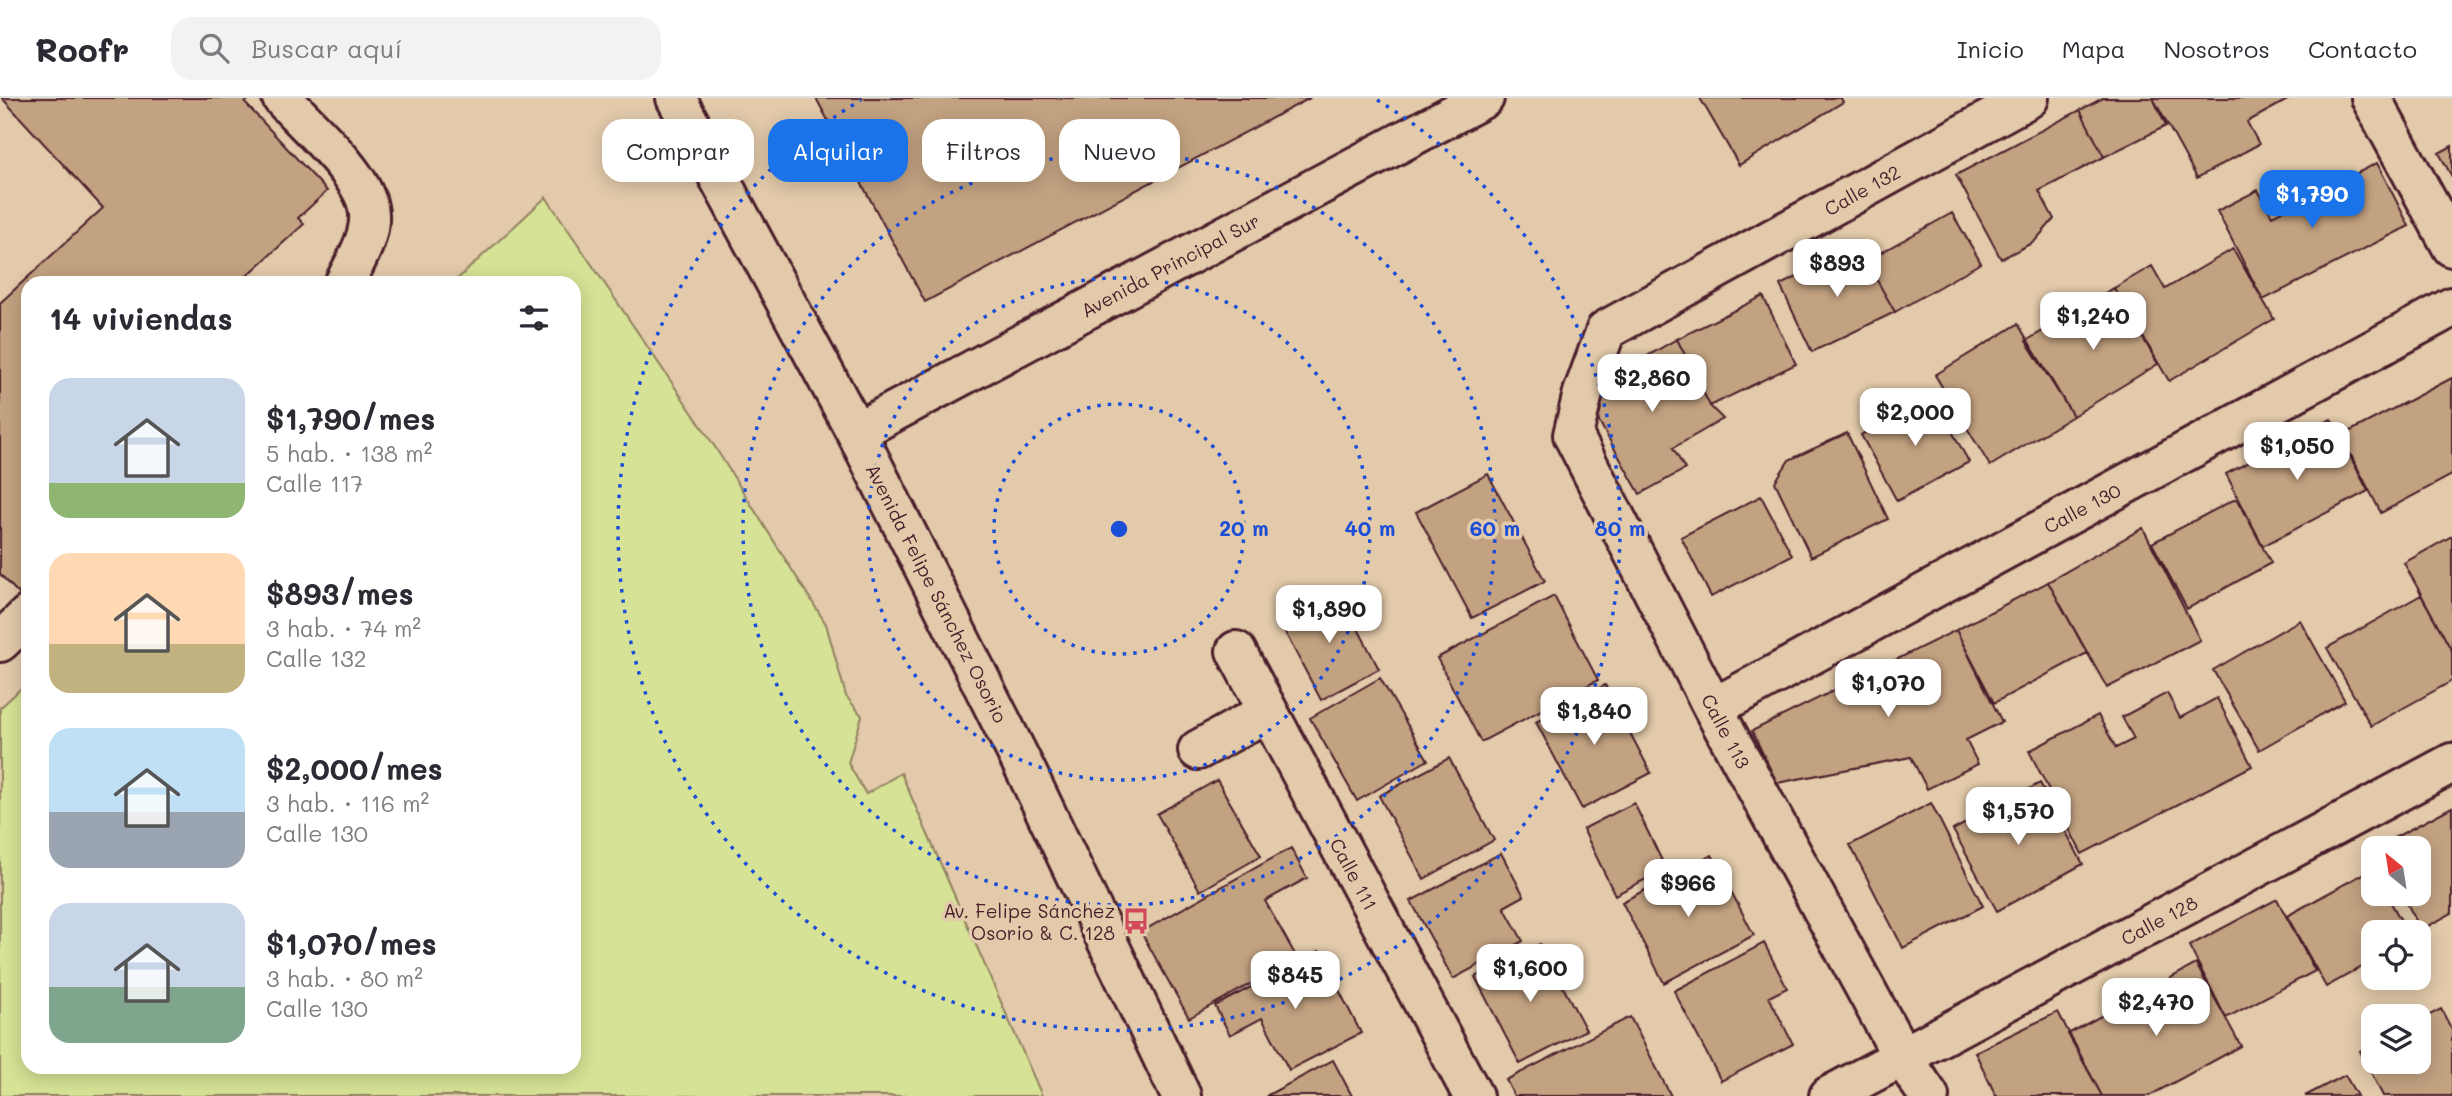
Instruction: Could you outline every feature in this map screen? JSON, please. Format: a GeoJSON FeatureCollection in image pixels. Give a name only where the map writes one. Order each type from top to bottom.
{"type":"FeatureCollection","features":[{"type":"Feature","properties":{"kind":"street"},"geometry":{"type":"LineString","coordinates":[[282,98],[355,179],[369,208],[365,243],[348,276]]}},
{"type":"Feature","properties":{"kind":"street","name":"Avenida Felipe Sánchez Osorio"},"geometry":{"type":"LineString","coordinates":[[676,98],[856,432],[1027,773],[1181,1096]]}},
{"type":"Feature","properties":{"kind":"street","name":"Avenida Principal Sur"},"geometry":{"type":"LineString","coordinates":[[856,432],[1484,98]]}},
{"type":"Feature","properties":{"kind":"street","name":"Calle 132"},"geometry":{"type":"LineString","coordinates":[[1598,354],[1606,330],[2029,98]]}},
{"type":"Feature","properties":{"kind":"street"},"geometry":{"type":"LineString","coordinates":[[2371,98],[2452,247]]}},
{"type":"Feature","properties":{"kind":"street","name":"Calle 130"},"geometry":{"type":"LineString","coordinates":[[1713,708],[2452,307]]}},
{"type":"Feature","properties":{"kind":"street","name":"Calle 113"},"geometry":{"type":"LineString","coordinates":[[1598,354],[1583,393],[1573,435],[1713,708],[1903,1058],[1929,1096]]}},
{"type":"Feature","properties":{"kind":"street"},"geometry":{"type":"LineString","coordinates":[[0,642],[21,622]]}},
{"type":"Feature","properties":{"kind":"street","name":"Calle 111"},"geometry":{"type":"LineString","coordinates":[[1236,651],[1473,1096]]}},
{"type":"Feature","properties":{"kind":"street"},"geometry":{"type":"LineString","coordinates":[[1198,750],[1267,712]]}},
{"type":"Feature","properties":{"kind":"street","name":"Calle 128"},"geometry":{"type":"LineString","coordinates":[[1829,1096],[2452,763]]}},
{"type":"Feature","properties":{"kind":"green space"},"geometry":{"type":"Polygon","coordinates":[[[546,197],[708,436],[826,624],[846,696],[862,716],[848,763],[866,794],[901,773],[1042,1096],[0,1096],[0,708],[21,688],[21,1074],[581,1074],[581,276],[461,276],[546,197]]]}},
{"type":"Feature","properties":{"kind":"building"},"geometry":{"type":"Polygon","coordinates":[[[2,98],[250,98],[245,103],[327,191],[298,218],[304,224],[247,276],[29,276],[103,208],[2,98]]]}},
{"type":"Feature","properties":{"kind":"building"},"geometry":{"type":"Polygon","coordinates":[[[816,98],[1310,98],[1180,167],[1180,119],[1059,119],[1059,182],[1151,182],[925,302],[861,182],[908,182],[908,119],[827,119],[816,98]]]}},
{"type":"Feature","properties":{"kind":"building"},"geometry":{"type":"Polygon","coordinates":[[[1700,98],[1841,98],[1843,102],[1739,165],[1700,98]]]}},
{"type":"Feature","properties":{"kind":"building"},"geometry":{"type":"Polygon","coordinates":[[[2103,98],[2153,98],[2166,126],[2104,157],[2080,110],[2103,98]]]}},
{"type":"Feature","properties":{"kind":"building"},"geometry":{"type":"Polygon","coordinates":[[[2153,98],[2291,98],[2247,122],[2259,144],[2197,178],[2153,98]]]}},
{"type":"Feature","properties":{"kind":"building"},"geometry":{"type":"Polygon","coordinates":[[[2080,110],[2104,157],[2039,191],[2054,219],[2034,242],[2001,259],[1956,175],[2080,110]]]}},
{"type":"Feature","properties":{"kind":"building"},"geometry":{"type":"Polygon","coordinates":[[[2452,146],[2452,177],[2439,153],[2452,146]]]}},
{"type":"Feature","properties":{"kind":"building"},"geometry":{"type":"Polygon","coordinates":[[[2377,163],[2409,226],[2263,300],[2217,211],[2258,190],[2272,216],[2377,163]]]}},
{"type":"Feature","properties":{"kind":"building"},"geometry":{"type":"Polygon","coordinates":[[[1952,213],[1981,263],[1895,312],[1866,261],[1952,213]]]}},
{"type":"Feature","properties":{"kind":"building"},"geometry":{"type":"Polygon","coordinates":[[[1863,246],[1866,261],[1895,312],[1812,352],[1780,285],[1863,246]]]}},
{"type":"Feature","properties":{"kind":"building"},"geometry":{"type":"Polygon","coordinates":[[[2233,249],[2274,319],[2169,381],[2114,288],[2152,266],[2165,289],[2233,249]]]}},
{"type":"Feature","properties":{"kind":"building"},"geometry":{"type":"Polygon","coordinates":[[[21,284],[20,595],[0,574],[0,303],[21,284]]]}},
{"type":"Feature","properties":{"kind":"building"},"geometry":{"type":"Polygon","coordinates":[[[2114,288],[2158,364],[2073,416],[2026,341],[2114,288]]]}},
{"type":"Feature","properties":{"kind":"building"},"geometry":{"type":"Polygon","coordinates":[[[1763,296],[1796,364],[1710,406],[1677,339],[1763,296]]]}},
{"type":"Feature","properties":{"kind":"building"},"geometry":{"type":"Polygon","coordinates":[[[2018,324],[2073,416],[1990,466],[1935,375],[2018,324]]]}},
{"type":"Feature","properties":{"kind":"building"},"geometry":{"type":"Polygon","coordinates":[[[1677,339],[1710,406],[1723,419],[1673,448],[1685,469],[1640,494],[1583,393],[1677,339]]]}},
{"type":"Feature","properties":{"kind":"building"},"geometry":{"type":"Polygon","coordinates":[[[2452,378],[2452,475],[2381,513],[2341,436],[2452,378]]]}},
{"type":"Feature","properties":{"kind":"building"},"geometry":{"type":"Polygon","coordinates":[[[1932,395],[1969,462],[1897,501],[1861,435],[1932,395]]]}},
{"type":"Feature","properties":{"kind":"building"},"geometry":{"type":"Polygon","coordinates":[[[2331,419],[2368,491],[2263,546],[2226,474],[2331,419]]]}},
{"type":"Feature","properties":{"kind":"building"},"geometry":{"type":"Polygon","coordinates":[[[1847,433],[1888,519],[1811,557],[1775,482],[1789,460],[1847,433]]]}},
{"type":"Feature","properties":{"kind":"building"},"geometry":{"type":"Polygon","coordinates":[[[1488,474],[1545,581],[1472,618],[1416,512],[1488,474]]]}},
{"type":"Feature","properties":{"kind":"building"},"geometry":{"type":"Polygon","coordinates":[[[1761,496],[1792,555],[1711,597],[1681,537],[1761,496]]]}},
{"type":"Feature","properties":{"kind":"building"},"geometry":{"type":"Polygon","coordinates":[[[2237,498],[2271,563],[2187,609],[2152,543],[2237,498]]]}},
{"type":"Feature","properties":{"kind":"building"},"geometry":{"type":"Polygon","coordinates":[[[2143,528],[2200,640],[2107,688],[2048,582],[2143,528]]]}},
{"type":"Feature","properties":{"kind":"building"},"geometry":{"type":"Polygon","coordinates":[[[2452,536],[2452,651],[2404,563],[2452,536]]]}},
{"type":"Feature","properties":{"kind":"building"},"geometry":{"type":"Polygon","coordinates":[[[2048,582],[2087,653],[1994,703],[1956,630],[2048,582]]]}},
{"type":"Feature","properties":{"kind":"building"},"geometry":{"type":"Polygon","coordinates":[[[1338,590],[1379,669],[1321,700],[1279,621],[1338,590]]]}},
{"type":"Feature","properties":{"kind":"building"},"geometry":{"type":"Polygon","coordinates":[[[2421,595],[2452,651],[2452,681],[2371,726],[2327,648],[2421,595]]]}},
{"type":"Feature","properties":{"kind":"building"},"geometry":{"type":"Polygon","coordinates":[[[1554,596],[1598,680],[1481,742],[1437,658],[1554,596]]]}},
{"type":"Feature","properties":{"kind":"building"},"geometry":{"type":"Polygon","coordinates":[[[2300,620],[2345,701],[2259,750],[2213,670],[2300,620]]]}},
{"type":"Feature","properties":{"kind":"building"},"geometry":{"type":"Polygon","coordinates":[[[1956,630],[2002,722],[1966,740],[1978,764],[1927,789],[1911,757],[1777,783],[1752,731],[1956,630]]]}},
{"type":"Feature","properties":{"kind":"building"},"geometry":{"type":"Polygon","coordinates":[[[1380,678],[1428,760],[1357,801],[1310,718],[1380,678]]]}},
{"type":"Feature","properties":{"kind":"building"},"geometry":{"type":"Polygon","coordinates":[[[1605,685],[1651,773],[1582,809],[1536,722],[1605,685]]]}},
{"type":"Feature","properties":{"kind":"building"},"geometry":{"type":"Polygon","coordinates":[[[2167,693],[2180,718],[2217,698],[2252,766],[2082,854],[2029,751],[2098,715],[2116,748],[2134,739],[2122,717],[2167,693]]]}},
{"type":"Feature","properties":{"kind":"building"},"geometry":{"type":"Polygon","coordinates":[[[1449,758],[1494,840],[1424,879],[1379,796],[1449,758]]]}},
{"type":"Feature","properties":{"kind":"building"},"geometry":{"type":"Polygon","coordinates":[[[1217,780],[1261,856],[1200,891],[1157,814],[1217,780]]]}},
{"type":"Feature","properties":{"kind":"building"},"geometry":{"type":"Polygon","coordinates":[[[2040,783],[2083,864],[1997,911],[1953,830],[2040,783]]]}},
{"type":"Feature","properties":{"kind":"building"},"geometry":{"type":"Polygon","coordinates":[[[1634,803],[1666,869],[1615,895],[1583,829],[1634,803]]]}},
{"type":"Feature","properties":{"kind":"building"},"geometry":{"type":"Polygon","coordinates":[[[1931,803],[1983,906],[1903,948],[1850,845],[1931,803]]]}},
{"type":"Feature","properties":{"kind":"building"},"geometry":{"type":"Polygon","coordinates":[[[2452,807],[2452,913],[2431,925],[2431,920],[2416,920],[2408,906],[2431,906],[2431,836],[2398,836],[2452,807]]]}},
{"type":"Feature","properties":{"kind":"building"},"geometry":{"type":"Polygon","coordinates":[[[1291,848],[1307,878],[1265,901],[1297,958],[1189,1018],[1141,932],[1291,848]]]}},
{"type":"Feature","properties":{"kind":"building"},"geometry":{"type":"Polygon","coordinates":[[[1501,853],[1524,896],[1504,907],[1523,941],[1453,979],[1411,901],[1501,853]]]}},
{"type":"Feature","properties":{"kind":"building"},"geometry":{"type":"Polygon","coordinates":[[[1712,855],[1754,935],[1664,983],[1622,902],[1712,855]]]}},
{"type":"Feature","properties":{"kind":"building"},"geometry":{"type":"Polygon","coordinates":[[[2361,875],[2361,906],[2393,906],[2401,920],[2361,920],[2361,968],[2326,987],[2287,916],[2361,875]]]}},
{"type":"Feature","properties":{"kind":"building"},"geometry":{"type":"Polygon","coordinates":[[[2277,899],[2315,971],[2226,1018],[2189,946],[2277,899]]]}},
{"type":"Feature","properties":{"kind":"building"},"geometry":{"type":"Polygon","coordinates":[[[1764,943],[1787,988],[1769,997],[1793,1044],[1721,1081],[1674,991],[1764,943]]]}},
{"type":"Feature","properties":{"kind":"building"},"geometry":{"type":"Polygon","coordinates":[[[1540,944],[1586,1030],[1520,1064],[1475,977],[1540,944]]]}},
{"type":"Feature","properties":{"kind":"building"},"geometry":{"type":"Polygon","coordinates":[[[1319,951],[1361,1033],[1289,1070],[1262,1018],[1230,1035],[1215,1006],[1319,951]]]}},
{"type":"Feature","properties":{"kind":"building"},"geometry":{"type":"Polygon","coordinates":[[[2196,964],[2241,1046],[2149,1096],[2102,1096],[2068,1034],[2196,964]]]}},
{"type":"Feature","properties":{"kind":"building"},"geometry":{"type":"Polygon","coordinates":[[[2441,1009],[2452,1030],[2452,1096],[2383,1096],[2372,1074],[2431,1074],[2431,1014],[2441,1009]]]}},
{"type":"Feature","properties":{"kind":"building"},"geometry":{"type":"Polygon","coordinates":[[[2058,1012],[2102,1096],[1996,1096],[1975,1052],[2058,1012]]]}},
{"type":"Feature","properties":{"kind":"building"},"geometry":{"type":"Polygon","coordinates":[[[1630,1017],[1671,1096],[1514,1096],[1506,1080],[1630,1017]]]}},
{"type":"Feature","properties":{"kind":"building"},"geometry":{"type":"Polygon","coordinates":[[[1333,1060],[1352,1096],[1266,1096],[1333,1060]]]}},
{"type":"Feature","properties":{"kind":"building"},"geometry":{"type":"Polygon","coordinates":[[[2345,1075],[2357,1096],[2305,1096],[2345,1075]]]}},
{"type":"Feature","properties":{"kind":"place","name":"Av. Felipe Sánchez Osorio & C. 128"},"geometry":{"type":"Point","coordinates":[1136,921]}}]}
